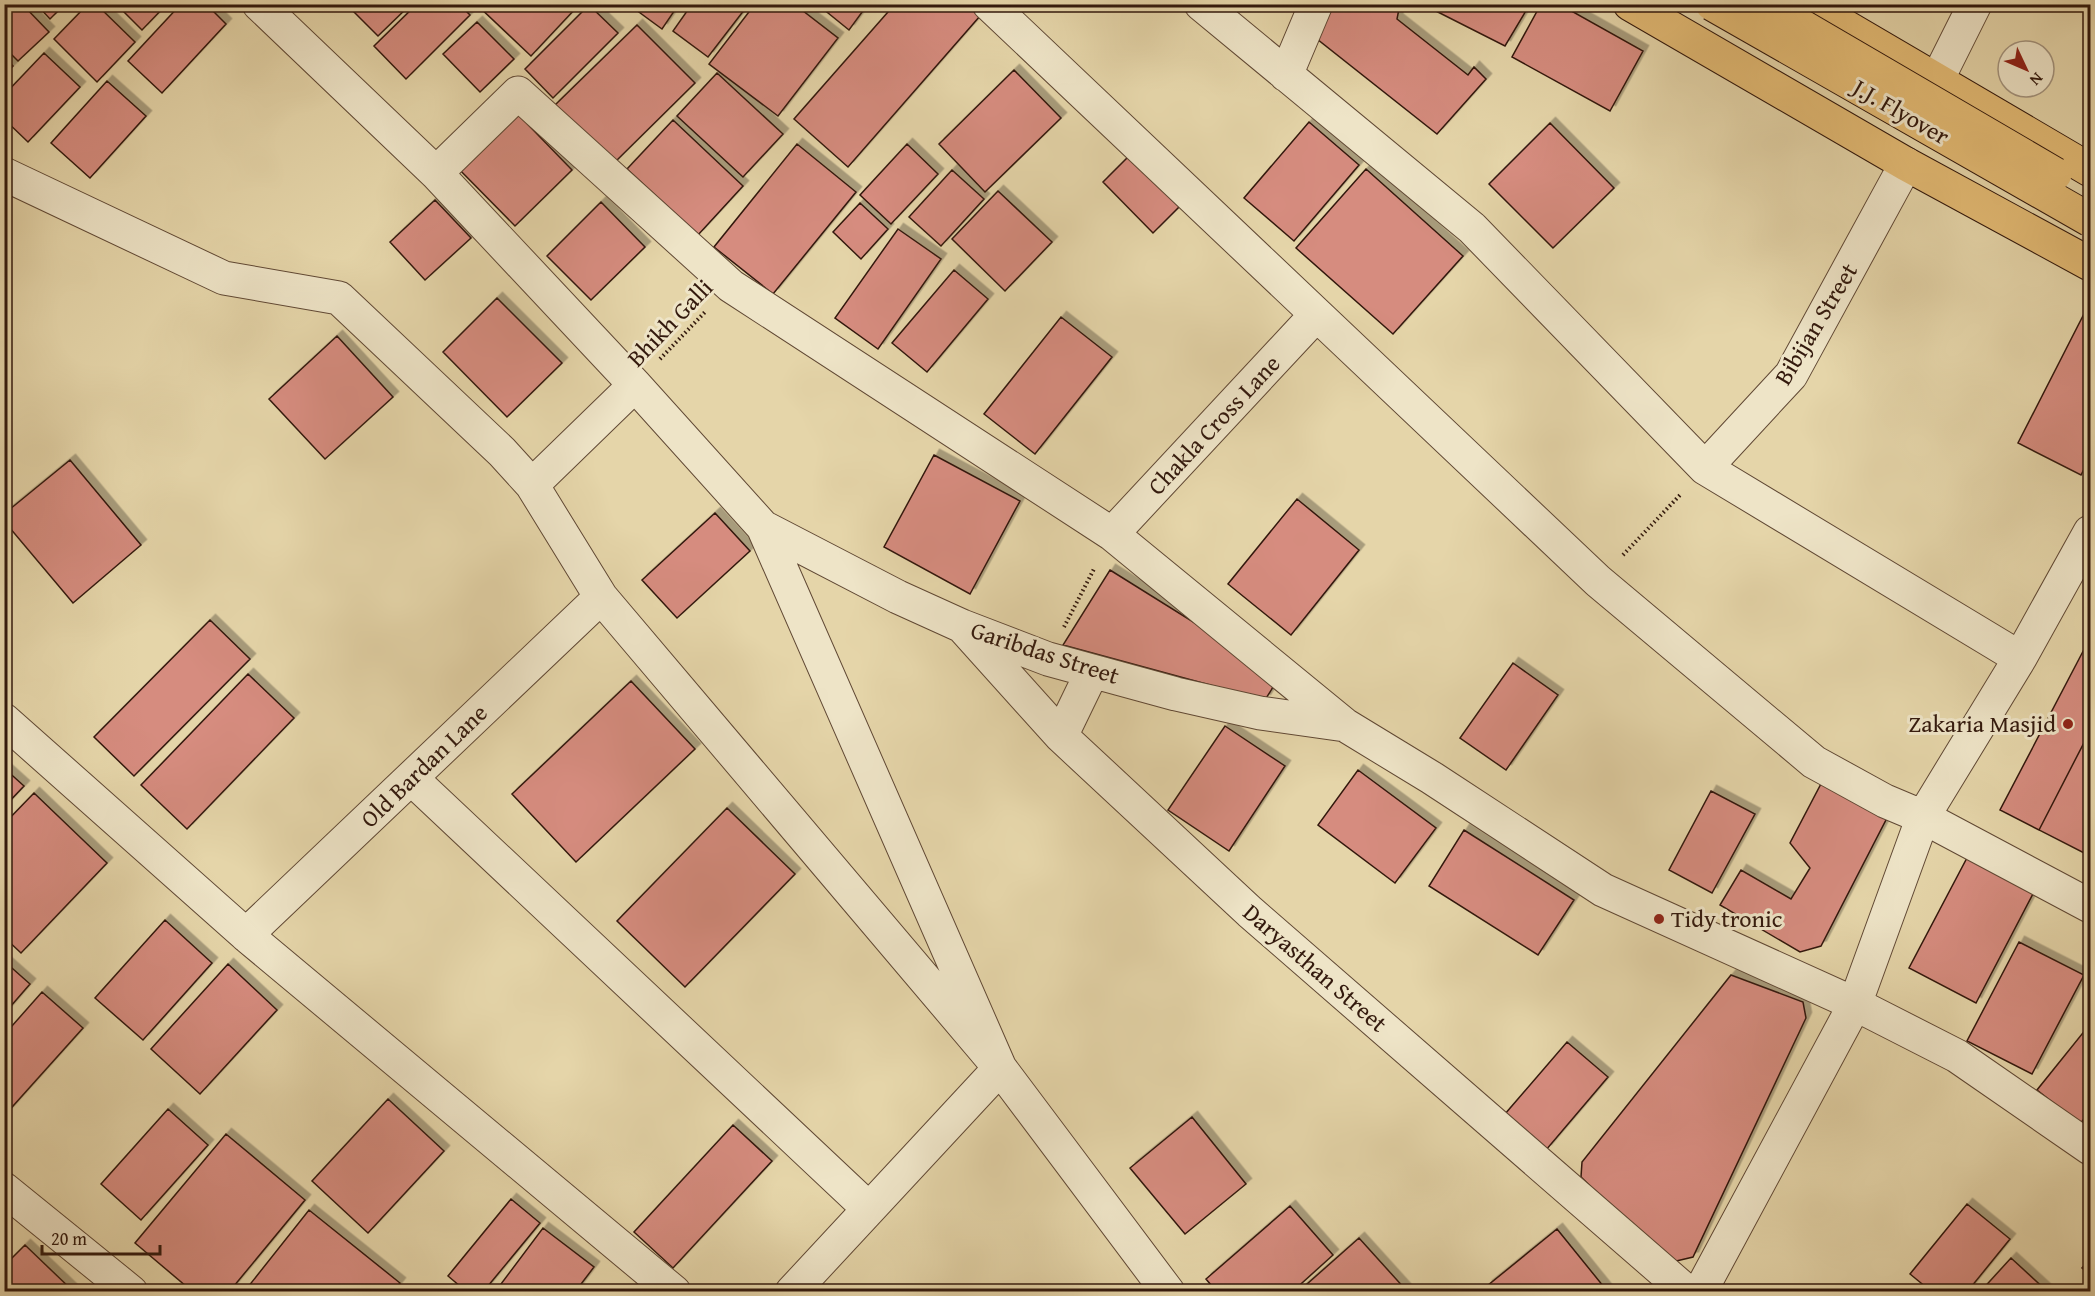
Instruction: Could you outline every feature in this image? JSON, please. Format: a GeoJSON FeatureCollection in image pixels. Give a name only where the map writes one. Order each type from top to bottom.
{"type":"FeatureCollection","features":[{"type":"Feature","properties":{"kind":"main road"},"geometry":{"type":"LineString","coordinates":[[1630,4],[1906,164],[2091,264]]}},
{"type":"Feature","properties":{"kind":"main road","name":"J.J. Flyover"},"geometry":{"type":"LineString","coordinates":[[1712,4],[2091,220]]}},
{"type":"Feature","properties":{"kind":"main road"},"geometry":{"type":"LineString","coordinates":[[1764,4],[2091,195]]}},
{"type":"Feature","properties":{"kind":"main road"},"geometry":{"type":"LineString","coordinates":[[1807,4],[2091,170]]}},
{"type":"Feature","properties":{"kind":"street"},"geometry":{"type":"LineString","coordinates":[[259,4],[436,173],[635,385],[763,527],[1000,1068]]}},
{"type":"Feature","properties":{"kind":"street"},"geometry":{"type":"LineString","coordinates":[[989,4],[1598,582],[1814,762],[1885,801],[1923,818],[2091,906]]}},
{"type":"Feature","properties":{"kind":"street"},"geometry":{"type":"LineString","coordinates":[[1201,4],[1472,228],[1705,468],[2020,658]]}},
{"type":"Feature","properties":{"kind":"street"},"geometry":{"type":"LineString","coordinates":[[1286,75],[1316,4]]}},
{"type":"Feature","properties":{"kind":"street"},"geometry":{"type":"LineString","coordinates":[[1937,80],[1975,4]]}},
{"type":"Feature","properties":{"kind":"street"},"geometry":{"type":"LineString","coordinates":[[436,173],[518,93],[731,286],[1112,534],[1345,725],[1432,778],[1603,890],[1855,1004],[1957,1056],[2091,1148]]}},
{"type":"Feature","properties":{"kind":"street","name":"Bibijan Street"},"geometry":{"type":"LineString","coordinates":[[1705,468],[1791,375],[1906,164]]}},
{"type":"Feature","properties":{"kind":"street"},"geometry":{"type":"LineString","coordinates":[[4,174],[224,278],[339,298],[502,452],[532,485],[601,597],[1000,1068],[1168,1292]]}},
{"type":"Feature","properties":{"kind":"street","name":"Chakla Cross Lane"},"geometry":{"type":"LineString","coordinates":[[1112,534],[1316,315]]}},
{"type":"Feature","properties":{"kind":"street"},"geometry":{"type":"LineString","coordinates":[[532,485],[635,385]]}},
{"type":"Feature","properties":{"kind":"street","name":"Garibdas Street"},"geometry":{"type":"LineString","coordinates":[[763,527],[898,597],[1047,660],[1260,713],[1345,725]]}},
{"type":"Feature","properties":{"kind":"street"},"geometry":{"type":"LineString","coordinates":[[1700,1292],[1855,1004],[1923,818],[2020,658],[2091,532]]}},
{"type":"Feature","properties":{"kind":"street","name":"Old Bardan Lane"},"geometry":{"type":"LineString","coordinates":[[246,935],[601,597]]}},
{"type":"Feature","properties":{"kind":"street","name":"Daryasthan Street"},"geometry":{"type":"LineString","coordinates":[[962,626],[1061,736],[1250,912],[1687,1292]]}},
{"type":"Feature","properties":{"kind":"street"},"geometry":{"type":"LineString","coordinates":[[1061,736],[1092,672]]}},
{"type":"Feature","properties":{"kind":"street"},"geometry":{"type":"LineString","coordinates":[[4,720],[246,935],[674,1292]]}},
{"type":"Feature","properties":{"kind":"street"},"geometry":{"type":"LineString","coordinates":[[411,778],[869,1209]]}},
{"type":"Feature","properties":{"kind":"street"},"geometry":{"type":"LineString","coordinates":[[792,1292],[1000,1068]]}},
{"type":"Feature","properties":{"kind":"street"},"geometry":{"type":"LineString","coordinates":[[4,1189],[131,1292]]}},
{"type":"Feature","properties":{"kind":"path","name":"Bhikh Galli"},"geometry":{"type":"LineString","coordinates":[[635,385],[731,286]]}},
{"type":"Feature","properties":{"kind":"path"},"geometry":{"type":"LineString","coordinates":[[1598,582],[1705,468]]}},
{"type":"Feature","properties":{"kind":"path"},"geometry":{"type":"LineString","coordinates":[[1047,660],[1112,534]]}},
{"type":"Feature","properties":{"kind":"building"},"geometry":{"type":"Polygon","coordinates":[[[4,4],[22,4],[49,32],[18,61],[4,47],[4,4]]]}},
{"type":"Feature","properties":{"kind":"building"},"geometry":{"type":"Polygon","coordinates":[[[36,4],[65,4],[50,19],[36,4]]]}},
{"type":"Feature","properties":{"kind":"building"},"geometry":{"type":"Polygon","coordinates":[[[88,4],[96,4],[135,42],[97,82],[54,39],[88,4]]]}},
{"type":"Feature","properties":{"kind":"building"},"geometry":{"type":"Polygon","coordinates":[[[116,4],[167,4],[142,30],[116,4]]]}},
{"type":"Feature","properties":{"kind":"building"},"geometry":{"type":"Polygon","coordinates":[[[181,4],[206,4],[226,24],[162,93],[128,61],[181,4]]]}},
{"type":"Feature","properties":{"kind":"building"},"geometry":{"type":"Polygon","coordinates":[[[346,4],[411,4],[378,36],[346,4]]]}},
{"type":"Feature","properties":{"kind":"building"},"geometry":{"type":"Polygon","coordinates":[[[417,4],[459,4],[470,15],[406,79],[374,46],[417,4]]]}},
{"type":"Feature","properties":{"kind":"building"},"geometry":{"type":"Polygon","coordinates":[[[476,4],[573,4],[576,8],[531,56],[476,4]]]}},
{"type":"Feature","properties":{"kind":"building"},"geometry":{"type":"Polygon","coordinates":[[[628,4],[679,4],[662,29],[628,4]]]}},
{"type":"Feature","properties":{"kind":"building"},"geometry":{"type":"Polygon","coordinates":[[[692,4],[748,5],[708,57],[673,31],[692,4]]]}},
{"type":"Feature","properties":{"kind":"building"},"geometry":{"type":"Polygon","coordinates":[[[755,4],[794,4],[838,38],[778,116],[709,64],[755,4]]]}},
{"type":"Feature","properties":{"kind":"building"},"geometry":{"type":"Polygon","coordinates":[[[817,4],[868,4],[849,30],[817,4]]]}},
{"type":"Feature","properties":{"kind":"building"},"geometry":{"type":"Polygon","coordinates":[[[895,4],[983,4],[987,8],[848,167],[794,119],[895,4]]]}},
{"type":"Feature","properties":{"kind":"building"},"geometry":{"type":"Polygon","coordinates":[[[1327,4],[1400,4],[1397,19],[1468,75],[1474,67],[1486,79],[1437,134],[1312,35],[1327,4]]]}},
{"type":"Feature","properties":{"kind":"building"},"geometry":{"type":"Polygon","coordinates":[[[1422,4],[1530,4],[1505,46],[1422,4]]]}},
{"type":"Feature","properties":{"kind":"building"},"geometry":{"type":"Polygon","coordinates":[[[1541,4],[1559,4],[1643,51],[1610,111],[1512,57],[1541,4]]]}},
{"type":"Feature","properties":{"kind":"building"},"geometry":{"type":"Polygon","coordinates":[[[589,5],[618,33],[553,98],[525,69],[589,5]]]}},
{"type":"Feature","properties":{"kind":"building"},"geometry":{"type":"Polygon","coordinates":[[[477,22],[514,59],[480,92],[443,54],[477,22]]]}},
{"type":"Feature","properties":{"kind":"building"},"geometry":{"type":"Polygon","coordinates":[[[637,25],[695,83],[612,165],[554,106],[637,25]]]}},
{"type":"Feature","properties":{"kind":"building"},"geometry":{"type":"Polygon","coordinates":[[[44,53],[80,87],[28,142],[4,119],[4,95],[44,53]]]}},
{"type":"Feature","properties":{"kind":"building"},"geometry":{"type":"Polygon","coordinates":[[[4,57],[13,66],[4,75],[4,57]]]}},
{"type":"Feature","properties":{"kind":"building"},"geometry":{"type":"Polygon","coordinates":[[[1014,70],[1061,118],[985,192],[939,144],[1014,70]]]}},
{"type":"Feature","properties":{"kind":"building"},"geometry":{"type":"Polygon","coordinates":[[[717,73],[783,134],[743,177],[677,116],[717,73]]]}},
{"type":"Feature","properties":{"kind":"building"},"geometry":{"type":"Polygon","coordinates":[[[107,81],[146,116],[90,178],[51,143],[107,81]]]}},
{"type":"Feature","properties":{"kind":"building"},"geometry":{"type":"Polygon","coordinates":[[[507,103],[572,170],[515,226],[450,160],[507,103]]]}},
{"type":"Feature","properties":{"kind":"building"},"geometry":{"type":"Polygon","coordinates":[[[673,120],[743,186],[698,235],[627,169],[673,120]]]}},
{"type":"Feature","properties":{"kind":"building"},"geometry":{"type":"Polygon","coordinates":[[[1309,122],[1359,165],[1294,241],[1244,198],[1309,122]]]}},
{"type":"Feature","properties":{"kind":"building"},"geometry":{"type":"Polygon","coordinates":[[[1550,123],[1614,188],[1553,248],[1489,184],[1550,123]]]}},
{"type":"Feature","properties":{"kind":"building"},"geometry":{"type":"Polygon","coordinates":[[[797,144],[856,192],[773,294],[714,247],[797,144]]]}},
{"type":"Feature","properties":{"kind":"building"},"geometry":{"type":"Polygon","coordinates":[[[907,144],[938,174],[891,224],[860,195],[907,144]]]}},
{"type":"Feature","properties":{"kind":"building"},"geometry":{"type":"Polygon","coordinates":[[[1132,153],[1183,203],[1153,233],[1103,182],[1132,153]]]}},
{"type":"Feature","properties":{"kind":"building"},"geometry":{"type":"Polygon","coordinates":[[[1366,169],[1463,256],[1393,334],[1296,248],[1366,169]]]}},
{"type":"Feature","properties":{"kind":"building"},"geometry":{"type":"Polygon","coordinates":[[[952,170],[984,199],[941,246],[909,217],[952,170]]]}},
{"type":"Feature","properties":{"kind":"building"},"geometry":{"type":"Polygon","coordinates":[[[998,191],[1052,242],[1005,291],[952,239],[998,191]]]}},
{"type":"Feature","properties":{"kind":"building"},"geometry":{"type":"Polygon","coordinates":[[[435,200],[471,238],[425,280],[390,242],[435,200]]]}},
{"type":"Feature","properties":{"kind":"building"},"geometry":{"type":"Polygon","coordinates":[[[601,202],[645,247],[591,300],[547,256],[601,202]]]}},
{"type":"Feature","properties":{"kind":"building"},"geometry":{"type":"Polygon","coordinates":[[[860,203],[888,229],[861,259],[833,232],[860,203]]]}},
{"type":"Feature","properties":{"kind":"building"},"geometry":{"type":"Polygon","coordinates":[[[898,229],[941,259],[878,349],[835,318],[898,229]]]}},
{"type":"Feature","properties":{"kind":"building"},"geometry":{"type":"Polygon","coordinates":[[[954,270],[988,299],[927,372],[892,343],[954,270]]]}},
{"type":"Feature","properties":{"kind":"building"},"geometry":{"type":"Polygon","coordinates":[[[497,298],[562,363],[507,417],[443,352],[497,298]]]}},
{"type":"Feature","properties":{"kind":"building"},"geometry":{"type":"Polygon","coordinates":[[[2088,306],[2090,308],[2090,457],[2081,475],[2018,443],[2088,306]]]}},
{"type":"Feature","properties":{"kind":"building"},"geometry":{"type":"Polygon","coordinates":[[[1061,317],[1112,357],[1035,454],[984,414],[1061,317]]]}},
{"type":"Feature","properties":{"kind":"building"},"geometry":{"type":"Polygon","coordinates":[[[337,336],[393,397],[325,459],[269,399],[337,336]]]}},
{"type":"Feature","properties":{"kind":"building"},"geometry":{"type":"Polygon","coordinates":[[[934,455],[1020,501],[970,594],[884,547],[934,455]]]}},
{"type":"Feature","properties":{"kind":"building"},"geometry":{"type":"Polygon","coordinates":[[[70,460],[141,545],[73,603],[4,521],[4,514],[70,460]]]}},
{"type":"Feature","properties":{"kind":"building"},"geometry":{"type":"Polygon","coordinates":[[[1297,499],[1359,550],[1291,635],[1228,584],[1297,499]]]}},
{"type":"Feature","properties":{"kind":"building"},"geometry":{"type":"Polygon","coordinates":[[[715,513],[750,551],[677,618],[642,580],[715,513]]]}},
{"type":"Feature","properties":{"kind":"building"},"geometry":{"type":"Polygon","coordinates":[[[1110,570],[1280,676],[1265,700],[1063,645],[1110,570]]]}},
{"type":"Feature","properties":{"kind":"building"},"geometry":{"type":"Polygon","coordinates":[[[210,620],[250,659],[134,776],[94,737],[210,620]]]}},
{"type":"Feature","properties":{"kind":"building","name":"Zakaria Masjid"},"geometry":{"type":"Polygon","coordinates":[[[2090,638],[2090,856],[2000,810],[2090,638]]]}},
{"type":"Feature","properties":{"kind":"building","name":"Zakaria Masjid"},"geometry":{"type":"Polygon","coordinates":[[[2090,638],[2090,731],[2039,830],[2000,810],[2090,638]]]}},
{"type":"Feature","properties":{"kind":"building"},"geometry":{"type":"Polygon","coordinates":[[[1513,663],[1558,695],[1506,770],[1460,738],[1513,663]]]}},
{"type":"Feature","properties":{"kind":"building"},"geometry":{"type":"Polygon","coordinates":[[[248,674],[294,718],[187,829],[141,785],[248,674]]]}},
{"type":"Feature","properties":{"kind":"building"},"geometry":{"type":"Polygon","coordinates":[[[631,681],[695,749],[576,862],[512,794],[631,681]]]}},
{"type":"Feature","properties":{"kind":"building"},"geometry":{"type":"Polygon","coordinates":[[[1225,726],[1285,766],[1229,851],[1168,810],[1225,726]]]}},
{"type":"Feature","properties":{"kind":"building"},"geometry":{"type":"Polygon","coordinates":[[[4,768],[24,786],[4,807],[4,768]]]}},
{"type":"Feature","properties":{"kind":"building"},"geometry":{"type":"Polygon","coordinates":[[[1358,770],[1436,828],[1395,883],[1318,825],[1358,770]]]}},
{"type":"Feature","properties":{"kind":"building"},"geometry":{"type":"Polygon","coordinates":[[[1823,780],[1889,814],[1821,946],[1800,952],[1720,905],[1741,870],[1791,899],[1810,868],[1790,843],[1823,780]]]}},
{"type":"Feature","properties":{"kind":"building"},"geometry":{"type":"Polygon","coordinates":[[[1711,791],[1755,814],[1712,893],[1669,870],[1711,791]]]}},
{"type":"Feature","properties":{"kind":"building"},"geometry":{"type":"Polygon","coordinates":[[[34,793],[107,863],[21,953],[4,937],[4,824],[34,793]]]}},
{"type":"Feature","properties":{"kind":"building"},"geometry":{"type":"Polygon","coordinates":[[[727,808],[795,874],[685,987],[617,921],[727,808]]]}},
{"type":"Feature","properties":{"kind":"building"},"geometry":{"type":"Polygon","coordinates":[[[1464,830],[1574,900],[1538,955],[1429,886],[1464,830]]]}},
{"type":"Feature","properties":{"kind":"building"},"geometry":{"type":"Polygon","coordinates":[[[1968,856],[2035,890],[1976,1003],[1909,968],[1968,856]]]}},
{"type":"Feature","properties":{"kind":"building"},"geometry":{"type":"Polygon","coordinates":[[[165,920],[212,963],[143,1040],[95,998],[165,920]]]}},
{"type":"Feature","properties":{"kind":"building"},"geometry":{"type":"Polygon","coordinates":[[[2019,942],[2084,975],[2032,1074],[1967,1041],[2019,942]]]}},
{"type":"Feature","properties":{"kind":"building"},"geometry":{"type":"Polygon","coordinates":[[[4,961],[30,984],[4,1014],[4,961]]]}},
{"type":"Feature","properties":{"kind":"building"},"geometry":{"type":"Polygon","coordinates":[[[228,964],[277,1010],[200,1094],[151,1049],[228,964]]]}},
{"type":"Feature","properties":{"kind":"building"},"geometry":{"type":"Polygon","coordinates":[[[1731,975],[1803,1002],[1806,1018],[1693,1257],[1668,1263],[1581,1177],[1582,1162],[1731,975]]]}},
{"type":"Feature","properties":{"kind":"building"},"geometry":{"type":"Polygon","coordinates":[[[42,992],[83,1028],[4,1116],[4,1035],[42,992]]]}},
{"type":"Feature","properties":{"kind":"building"},"geometry":{"type":"Polygon","coordinates":[[[2086,1029],[2090,1033],[2090,1111],[2080,1124],[2037,1090],[2086,1029]]]}},
{"type":"Feature","properties":{"kind":"building"},"geometry":{"type":"Polygon","coordinates":[[[1567,1042],[1608,1077],[1546,1150],[1505,1114],[1567,1042]]]}},
{"type":"Feature","properties":{"kind":"building"},"geometry":{"type":"Polygon","coordinates":[[[388,1099],[444,1151],[368,1233],[312,1181],[388,1099]]]}},
{"type":"Feature","properties":{"kind":"building"},"geometry":{"type":"Polygon","coordinates":[[[168,1109],[208,1145],[141,1220],[101,1184],[168,1109]]]}},
{"type":"Feature","properties":{"kind":"building"},"geometry":{"type":"Polygon","coordinates":[[[1192,1117],[1246,1184],[1185,1234],[1130,1168],[1192,1117]]]}},
{"type":"Feature","properties":{"kind":"building"},"geometry":{"type":"Polygon","coordinates":[[[733,1125],[772,1161],[673,1268],[634,1232],[733,1125]]]}},
{"type":"Feature","properties":{"kind":"building"},"geometry":{"type":"Polygon","coordinates":[[[226,1134],[305,1200],[229,1292],[193,1292],[135,1243],[226,1134]]]}},
{"type":"Feature","properties":{"kind":"building"},"geometry":{"type":"Polygon","coordinates":[[[511,1199],[540,1223],[483,1292],[467,1292],[448,1276],[511,1199]]]}},
{"type":"Feature","properties":{"kind":"building"},"geometry":{"type":"Polygon","coordinates":[[[1967,1204],[2010,1239],[1967,1292],[1932,1292],[1910,1274],[1967,1204]]]}},
{"type":"Feature","properties":{"kind":"building"},"geometry":{"type":"Polygon","coordinates":[[[1290,1206],[1333,1255],[1292,1292],[1217,1292],[1206,1279],[1290,1206]]]}},
{"type":"Feature","properties":{"kind":"building"},"geometry":{"type":"Polygon","coordinates":[[[309,1210],[400,1283],[393,1292],[244,1292],[309,1210]]]}},
{"type":"Feature","properties":{"kind":"building"},"geometry":{"type":"Polygon","coordinates":[[[543,1228],[594,1267],[575,1292],[495,1292],[543,1228]]]}},
{"type":"Feature","properties":{"kind":"building"},"geometry":{"type":"Polygon","coordinates":[[[1557,1229],[1608,1292],[1491,1292],[1487,1286],[1557,1229]]]}},
{"type":"Feature","properties":{"kind":"building"},"geometry":{"type":"Polygon","coordinates":[[[1359,1238],[1406,1290],[1298,1292],[1359,1238]]]}},
{"type":"Feature","properties":{"kind":"building"},"geometry":{"type":"Polygon","coordinates":[[[25,1245],[74,1292],[4,1292],[4,1266],[25,1245]]]}},
{"type":"Feature","properties":{"kind":"building"},"geometry":{"type":"Polygon","coordinates":[[[2011,1258],[2048,1292],[1980,1292],[2011,1258]]]}},
{"type":"Feature","properties":{"kind":"building"},"geometry":{"type":"Polygon","coordinates":[[[2090,1259],[2090,1275],[2082,1268],[2090,1259]]]}},
{"type":"Feature","properties":{"kind":"place","name":"Zakaria Masjid"},"geometry":{"type":"Point","coordinates":[2068,724]}},
{"type":"Feature","properties":{"kind":"place","name":"Tidy tronic"},"geometry":{"type":"Point","coordinates":[1659,919]}}]}
